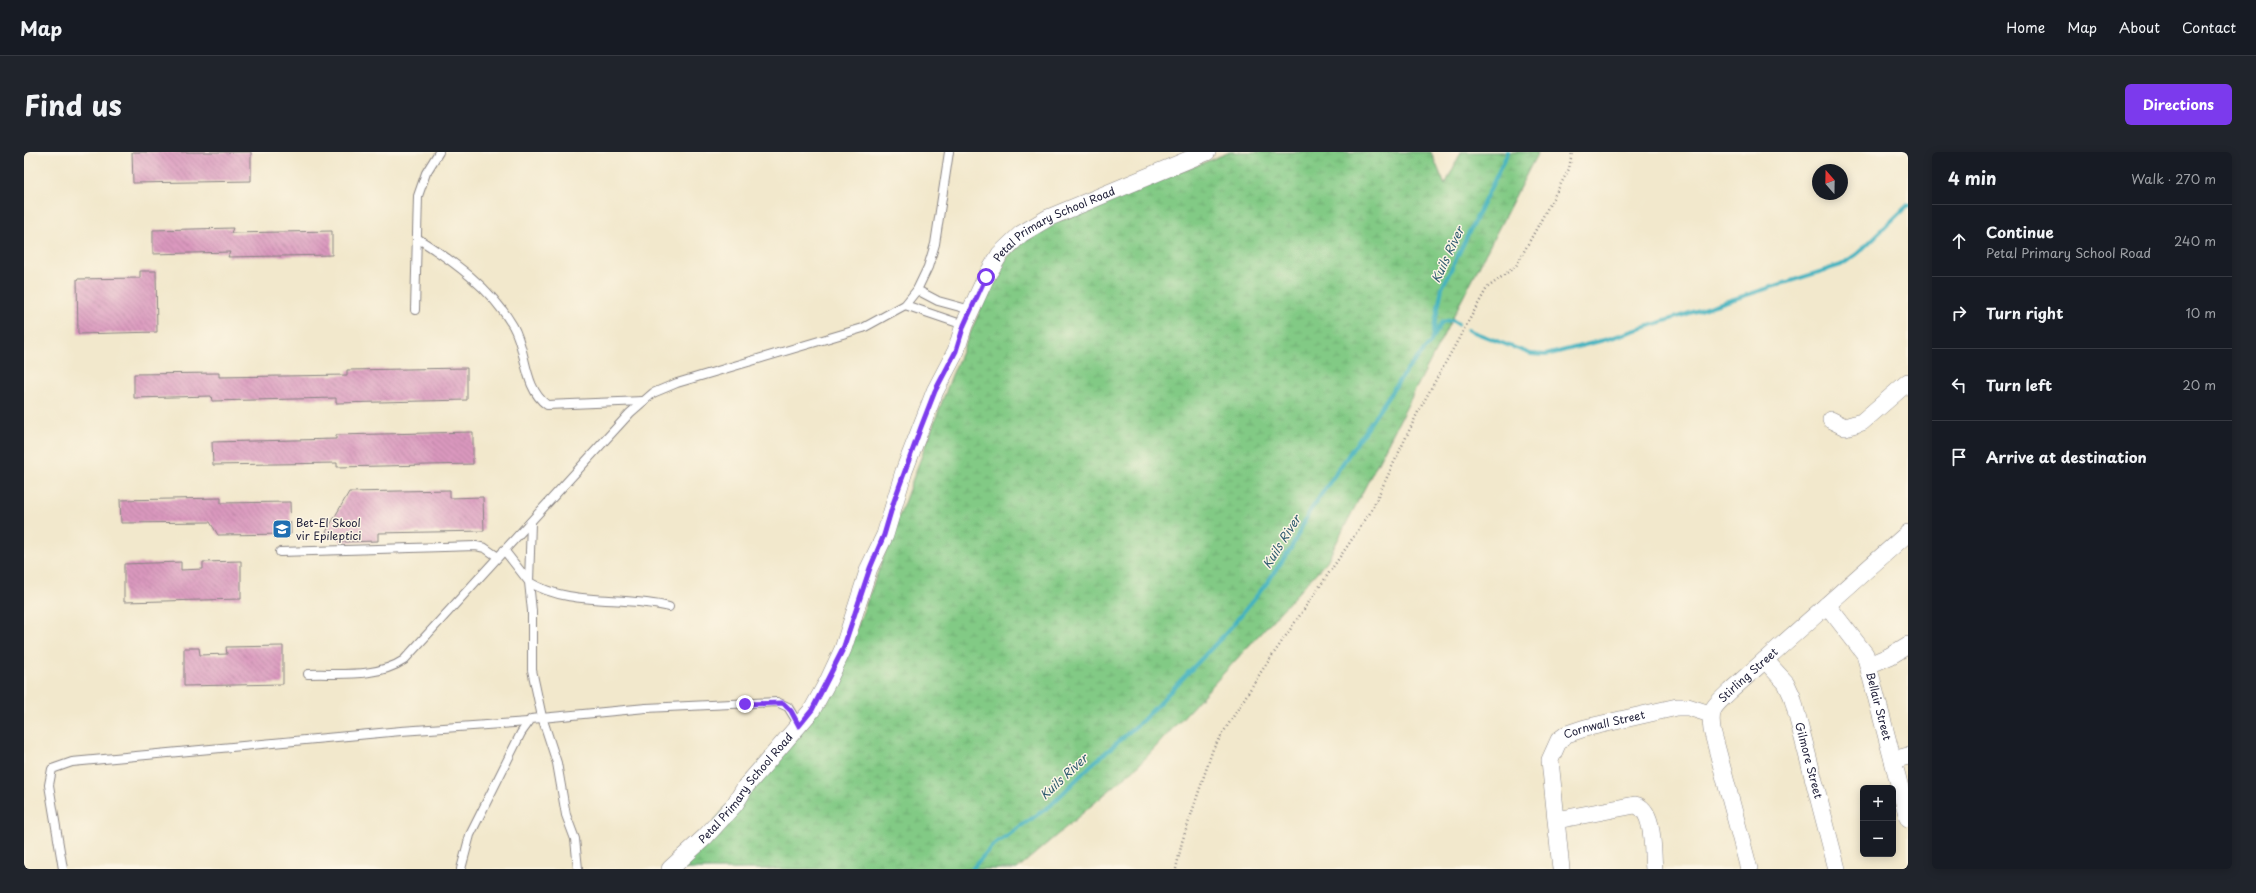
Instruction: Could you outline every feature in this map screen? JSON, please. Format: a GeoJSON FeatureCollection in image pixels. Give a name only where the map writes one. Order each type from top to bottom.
{"type":"FeatureCollection","features":[{"type":"Feature","properties":{"kind":"street","name":"Petal Primary School Road"},"geometry":{"type":"LineString","coordinates":[[670,869],[705,837],[735,804],[746,786],[812,710],[843,649],[870,568],[884,535],[904,471],[935,391],[956,351],[967,318],[992,265],[1005,249],[1021,234],[1062,211],[1207,152]]}},
{"type":"Feature","properties":{"kind":"street"},"geometry":{"type":"LineString","coordinates":[[1831,420],[1845,427],[1862,422],[1908,382]]}},
{"type":"Feature","properties":{"kind":"street","name":"Stirling Street"},"geometry":{"type":"LineString","coordinates":[[1749,869],[1712,730],[1710,714],[1714,707],[1765,660],[1908,533]]}},
{"type":"Feature","properties":{"kind":"street","name":"Bellair Street"},"geometry":{"type":"LineString","coordinates":[[1827,605],[1860,645],[1869,665],[1900,758],[1908,818]]}},
{"type":"Feature","properties":{"kind":"street"},"geometry":{"type":"LineString","coordinates":[[1869,665],[1890,656],[1908,645]]}},
{"type":"Feature","properties":{"kind":"street","name":"Gilmore Street"},"geometry":{"type":"LineString","coordinates":[[1765,660],[1786,683],[1792,696],[1837,869]]}},
{"type":"Feature","properties":{"kind":"street","name":"Cornwall Street"},"geometry":{"type":"LineString","coordinates":[[1561,869],[1558,820],[1550,760],[1559,740],[1567,734],[1677,707],[1688,707],[1710,714]]}},
{"type":"Feature","properties":{"kind":"street"},"geometry":{"type":"LineString","coordinates":[[1558,820],[1635,805],[1642,806],[1646,811],[1650,822],[1654,869]]}},
{"type":"Feature","properties":{"kind":"lane"},"geometry":{"type":"LineString","coordinates":[[415,310],[418,196],[421,182],[439,152]]}},
{"type":"Feature","properties":{"kind":"lane"},"geometry":{"type":"LineString","coordinates":[[308,674],[371,672],[397,664],[404,660],[530,522],[643,401],[653,393],[677,383],[863,328],[905,305],[917,290],[928,267],[935,244],[949,152]]}},
{"type":"Feature","properties":{"kind":"lane"},"geometry":{"type":"LineString","coordinates":[[417,238],[460,268],[495,302],[513,326],[536,393],[547,405],[643,401]]}},
{"type":"Feature","properties":{"kind":"lane"},"geometry":{"type":"LineString","coordinates":[[917,290],[967,318]]}},
{"type":"Feature","properties":{"kind":"lane"},"geometry":{"type":"LineString","coordinates":[[905,305],[967,318]]}},
{"type":"Feature","properties":{"kind":"lane"},"geometry":{"type":"LineString","coordinates":[[530,522],[529,582],[532,611],[532,670],[542,717],[557,764],[566,815],[575,839],[578,869]]}},
{"type":"Feature","properties":{"kind":"lane"},"geometry":{"type":"LineString","coordinates":[[280,552],[476,546],[485,548],[498,557]]}},
{"type":"Feature","properties":{"kind":"lane"},"geometry":{"type":"LineString","coordinates":[[504,550],[529,582],[543,591],[561,596],[650,602],[669,607]]}},
{"type":"Feature","properties":{"kind":"lane"},"geometry":{"type":"LineString","coordinates":[[63,869],[49,785],[52,769],[72,762],[401,731],[528,722],[535,718],[542,717],[575,716],[646,708],[777,702],[788,707],[799,726]]}},
{"type":"Feature","properties":{"kind":"lane"},"geometry":{"type":"LineString","coordinates":[[461,869],[470,835],[496,781],[528,722]]}},
{"type":"Feature","properties":{"kind":"path"},"geometry":{"type":"LineString","coordinates":[[1176,869],[1182,842],[1213,749],[1261,672],[1370,513],[1418,412],[1483,295],[1487,288],[1516,266],[1569,169],[1572,152]]}},
{"type":"Feature","properties":{"kind":"green space"},"geometry":{"type":"Polygon","coordinates":[[[1230,152],[1431,152],[1445,185],[1461,152],[1538,152],[1327,561],[1139,765],[1017,869],[677,869],[849,649],[952,375],[994,278],[1008,256],[1028,236],[1056,222],[1230,152]]]}},
{"type":"Feature","properties":{"kind":"building"},"geometry":{"type":"Polygon","coordinates":[[[132,152],[251,152],[251,181],[133,183],[132,152]]]}},
{"type":"Feature","properties":{"kind":"building"},"geometry":{"type":"Polygon","coordinates":[[[233,228],[231,233],[332,231],[332,255],[228,257],[230,252],[153,254],[153,230],[233,228]]]}},
{"type":"Feature","properties":{"kind":"building"},"geometry":{"type":"Polygon","coordinates":[[[140,271],[156,271],[157,332],[78,334],[77,279],[140,278],[140,271]]]}},
{"type":"Feature","properties":{"kind":"building"},"geometry":{"type":"Polygon","coordinates":[[[467,368],[467,400],[336,403],[336,398],[212,401],[211,396],[134,398],[134,374],[219,373],[219,377],[347,375],[347,370],[467,368]]]}},
{"type":"Feature","properties":{"kind":"building"},"geometry":{"type":"Polygon","coordinates":[[[473,432],[473,464],[337,467],[337,463],[213,465],[212,442],[336,439],[336,435],[473,432]]]}},
{"type":"Feature","properties":{"kind":"building"},"geometry":{"type":"Polygon","coordinates":[[[450,490],[450,498],[483,497],[484,531],[378,533],[378,541],[342,542],[326,532],[349,492],[450,490]]]}},
{"type":"Feature","properties":{"kind":"building"},"geometry":{"type":"Polygon","coordinates":[[[221,498],[221,503],[290,502],[291,534],[218,535],[210,522],[121,523],[120,500],[221,498]]]}},
{"type":"Feature","properties":{"kind":"building"},"geometry":{"type":"Polygon","coordinates":[[[241,561],[241,599],[124,602],[124,564],[181,562],[181,570],[203,569],[203,562],[241,561]]]}},
{"type":"Feature","properties":{"kind":"building"},"geometry":{"type":"Polygon","coordinates":[[[283,646],[283,684],[184,686],[184,648],[199,648],[200,655],[227,654],[226,647],[283,646]]]}},
{"type":"Feature","properties":{"kind":"waterway","name":"Kuils River"},"geometry":{"type":"LineString","coordinates":[[972,869],[992,846],[1050,806],[1090,766],[1143,720],[1227,632],[1267,583],[1291,548],[1310,511],[1403,375],[1431,342],[1442,288],[1508,152]]}},
{"type":"Feature","properties":{"kind":"waterway"},"geometry":{"type":"LineString","coordinates":[[1468,330],[1531,354],[1546,355],[1608,339],[1841,265],[1857,254],[1908,205]]}},
{"type":"Feature","properties":{"kind":"waterway"},"geometry":{"type":"LineString","coordinates":[[1433,338],[1442,322],[1452,320],[1458,324]]}},
{"type":"Feature","properties":{"kind":"place","name":"Bet-El Skool vir Epileptici"},"geometry":{"type":"Point","coordinates":[282,529]}},
{"type":"Feature","properties":{"kind":"route"},"geometry":{"type":"LineString","coordinates":[[745,704],[768,702],[783,703],[791,711],[799,726],[812,710],[843,649],[870,568],[884,535],[904,471],[935,391],[956,351],[964,325],[986,277]]}}]}
